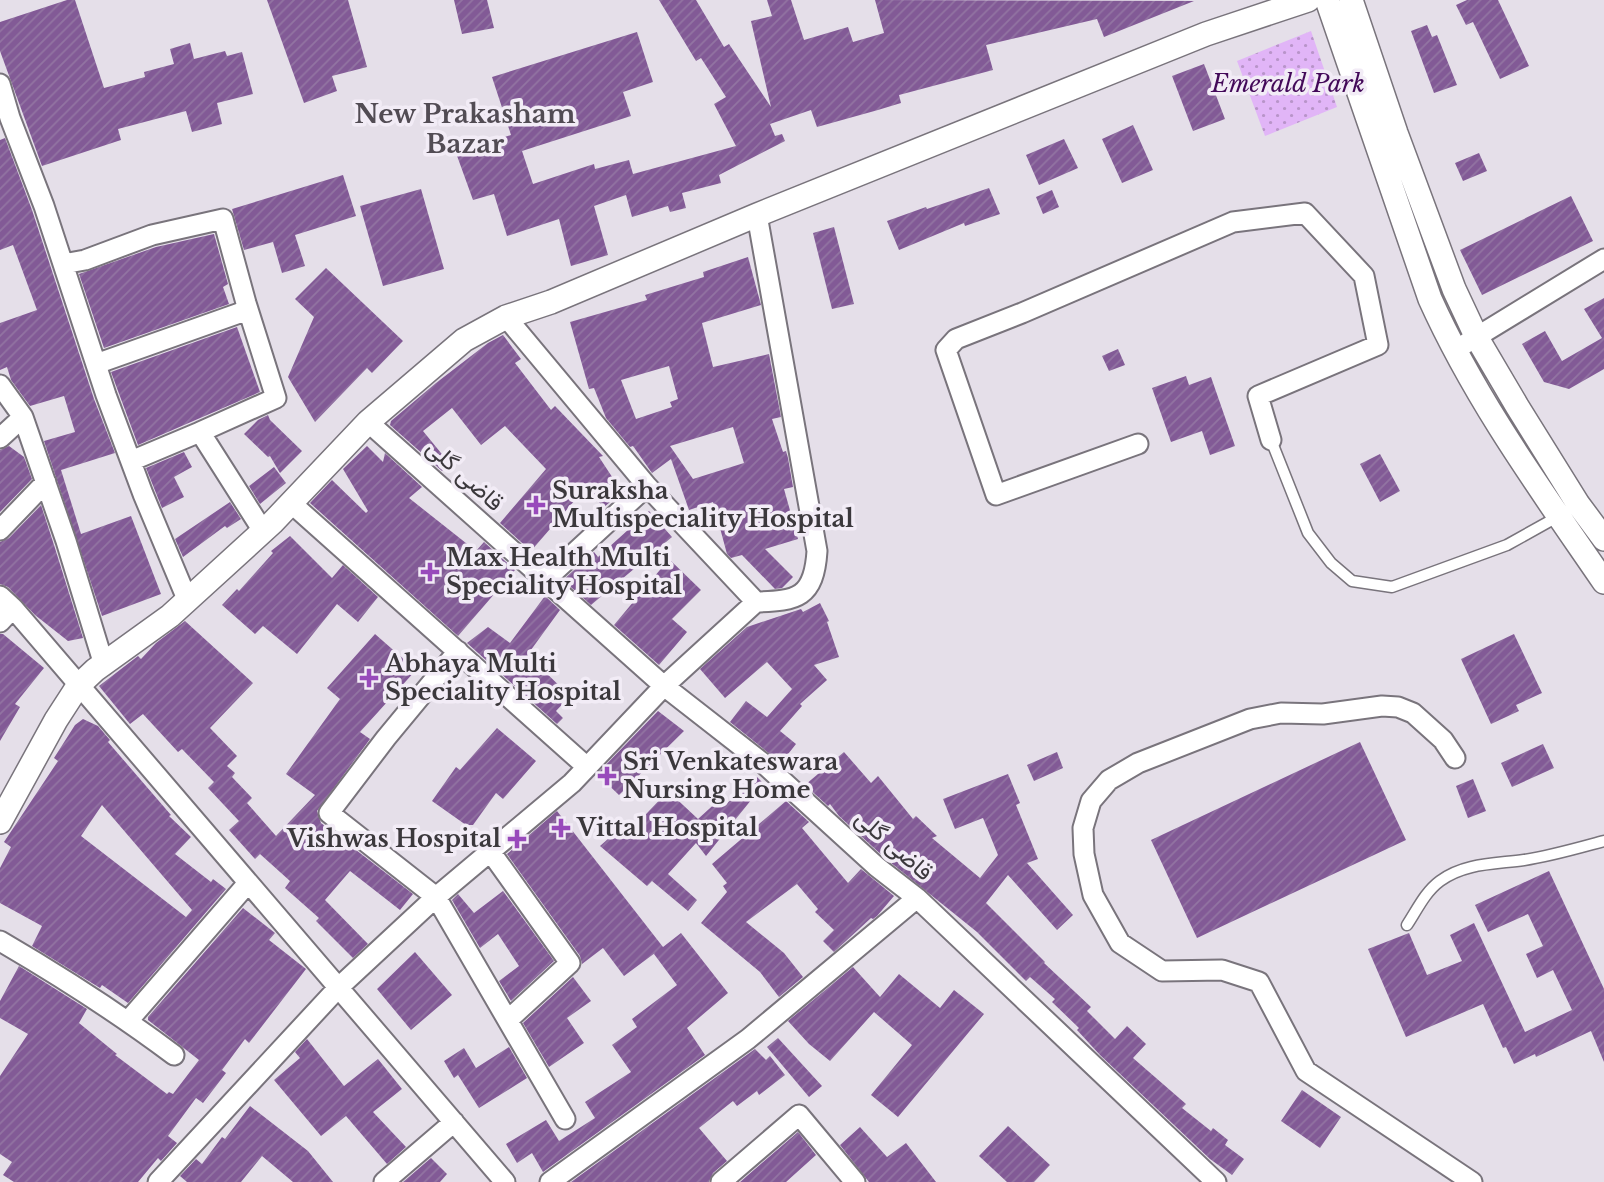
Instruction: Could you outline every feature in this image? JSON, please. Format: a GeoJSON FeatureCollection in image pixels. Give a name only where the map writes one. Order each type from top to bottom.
{"type":"FeatureCollection","features":[{"type":"Feature","properties":{"kind":"street"},"geometry":{"type":"LineString","coordinates":[[0,822],[56,720],[78,686],[95,670],[170,616],[263,531],[368,422],[464,340],[506,317],[551,302],[757,215],[1206,34],[1308,0]]}},
{"type":"Feature","properties":{"kind":"street"},"geometry":{"type":"LineString","coordinates":[[1327,0],[1430,299],[1490,414],[1604,582]]}},
{"type":"Feature","properties":{"kind":"street"},"geometry":{"type":"LineString","coordinates":[[1351,0],[1396,133],[1454,289],[1477,338],[1578,504],[1604,539]]}},
{"type":"Feature","properties":{"kind":"street"},"geometry":{"type":"LineString","coordinates":[[0,84],[131,461],[187,599]]}},
{"type":"Feature","properties":{"kind":"street"},"geometry":{"type":"LineString","coordinates":[[1138,444],[996,495],[946,350],[956,339],[1233,222],[1305,213],[1364,276],[1378,345],[1258,396],[1270,440]]}},
{"type":"Feature","properties":{"kind":"street"},"geometry":{"type":"LineString","coordinates":[[158,1182],[338,988],[436,897],[572,783],[664,686],[756,602],[787,601],[799,597],[807,587],[816,570],[817,551],[757,215]]}},
{"type":"Feature","properties":{"kind":"street"},"geometry":{"type":"LineString","coordinates":[[63,264],[85,260],[152,235],[223,219],[276,398],[131,461]]}},
{"type":"Feature","properties":{"kind":"street"},"geometry":{"type":"LineString","coordinates":[[1455,349],[1604,259]]}},
{"type":"Feature","properties":{"kind":"street"},"geometry":{"type":"LineString","coordinates":[[96,364],[248,310]]}},
{"type":"Feature","properties":{"kind":"street"},"geometry":{"type":"LineString","coordinates":[[506,317],[647,486],[756,602]]}},
{"type":"Feature","properties":{"kind":"street"},"geometry":{"type":"LineString","coordinates":[[0,385],[23,418],[104,665]]}},
{"type":"Feature","properties":{"kind":"street"},"geometry":{"type":"LineString","coordinates":[[0,438],[23,418]]}},
{"type":"Feature","properties":{"kind":"street","name":"قاضی گلی"},"geometry":{"type":"LineString","coordinates":[[368,422],[664,686],[764,764],[877,867],[917,898],[1216,1182]]}},
{"type":"Feature","properties":{"kind":"street"},"geometry":{"type":"LineString","coordinates":[[200,432],[263,531]]}},
{"type":"Feature","properties":{"kind":"street"},"geometry":{"type":"LineString","coordinates":[[0,530],[46,482]]}},
{"type":"Feature","properties":{"kind":"street"},"geometry":{"type":"LineString","coordinates":[[545,580],[647,486]]}},
{"type":"Feature","properties":{"kind":"street"},"geometry":{"type":"LineString","coordinates":[[291,503],[587,767]]}},
{"type":"Feature","properties":{"kind":"street"},"geometry":{"type":"LineString","coordinates":[[4,609],[78,686],[505,1182]]}},
{"type":"Feature","properties":{"kind":"street"},"geometry":{"type":"LineString","coordinates":[[458,651],[386,738],[329,813],[436,897],[565,1119]]}},
{"type":"Feature","properties":{"kind":"street"},"geometry":{"type":"LineString","coordinates":[[1455,758],[1431,727],[1413,713],[1398,707],[1382,706],[1323,714],[1281,713],[1250,719],[1138,763],[1109,780],[1091,801],[1083,828],[1084,854],[1093,895],[1120,943],[1162,971],[1223,970],[1259,982],[1306,1071],[1472,1182]]}},
{"type":"Feature","properties":{"kind":"street"},"geometry":{"type":"LineString","coordinates":[[490,851],[570,964],[508,1020]]}},
{"type":"Feature","properties":{"kind":"street"},"geometry":{"type":"LineString","coordinates":[[128,1021],[248,883]]}},
{"type":"Feature","properties":{"kind":"street"},"geometry":{"type":"LineString","coordinates":[[550,1182],[748,1039],[917,898]]}},
{"type":"Feature","properties":{"kind":"street"},"geometry":{"type":"LineString","coordinates":[[0,941],[75,985],[174,1055]]}},
{"type":"Feature","properties":{"kind":"street"},"geometry":{"type":"LineString","coordinates":[[721,1182],[799,1115],[855,1182]]}},
{"type":"Feature","properties":{"kind":"street"},"geometry":{"type":"LineString","coordinates":[[384,1182],[454,1122]]}},
{"type":"Feature","properties":{"kind":"lane"},"geometry":{"type":"LineString","coordinates":[[1270,440],[1308,533],[1331,564],[1352,581],[1392,587],[1507,545],[1559,516]]}},
{"type":"Feature","properties":{"kind":"lane"},"geometry":{"type":"LineString","coordinates":[[1408,925],[1425,897],[1440,881],[1460,870],[1567,851],[1604,841]]}},
{"type":"Feature","properties":{"kind":"green space","name":"Emerald Park"},"geometry":{"type":"Polygon","coordinates":[[[1311,31],[1337,107],[1265,136],[1237,61],[1311,31]]]}},
{"type":"Feature","properties":{"kind":"building"},"geometry":{"type":"Polygon","coordinates":[[[67,0],[75,0],[104,88],[145,77],[144,72],[174,64],[170,49],[190,43],[194,59],[225,51],[227,56],[242,52],[253,94],[217,103],[222,124],[192,132],[186,111],[118,129],[121,140],[42,166],[0,51],[0,22],[67,0]]]}},
{"type":"Feature","properties":{"kind":"building"},"geometry":{"type":"Polygon","coordinates":[[[267,0],[348,0],[367,67],[332,76],[337,91],[304,103],[267,0]]]}},
{"type":"Feature","properties":{"kind":"building"},"geometry":{"type":"Polygon","coordinates":[[[454,0],[487,0],[494,28],[462,34],[454,0]]]}},
{"type":"Feature","properties":{"kind":"building"},"geometry":{"type":"Polygon","coordinates":[[[659,0],[696,0],[724,47],[729,44],[771,107],[751,21],[772,16],[767,0],[791,0],[804,40],[848,27],[853,42],[884,33],[875,0],[1194,1],[1104,37],[1097,19],[986,45],[993,70],[899,95],[901,103],[878,110],[817,127],[811,110],[770,124],[775,136],[782,134],[785,141],[719,175],[721,183],[682,193],[686,208],[670,212],[668,206],[632,217],[626,195],[594,206],[608,255],[571,266],[559,219],[507,236],[494,194],[473,200],[456,153],[511,135],[492,77],[637,32],[653,82],[623,92],[631,116],[522,151],[533,184],[594,164],[595,169],[629,160],[633,174],[736,146],[714,104],[726,97],[701,58],[696,61],[659,0]]]}},
{"type":"Feature","properties":{"kind":"building"},"geometry":{"type":"Polygon","coordinates":[[[1467,0],[1498,0],[1529,66],[1500,79],[1473,22],[1466,25],[1456,5],[1467,0]]]}},
{"type":"Feature","properties":{"kind":"building"},"geometry":{"type":"Polygon","coordinates":[[[1427,25],[1432,37],[1437,35],[1457,85],[1434,93],[1411,31],[1427,25]]]}},
{"type":"Feature","properties":{"kind":"building"},"geometry":{"type":"Polygon","coordinates":[[[1204,64],[1225,119],[1193,131],[1172,76],[1204,64]]]}},
{"type":"Feature","properties":{"kind":"building"},"geometry":{"type":"Polygon","coordinates":[[[1133,125],[1153,170],[1122,183],[1102,139],[1133,125]]]}},
{"type":"Feature","properties":{"kind":"building"},"geometry":{"type":"Polygon","coordinates":[[[5,138],[115,453],[61,470],[81,534],[131,516],[161,594],[102,616],[44,441],[75,432],[64,396],[30,406],[11,380],[7,367],[0,370],[0,323],[37,310],[13,245],[0,250],[0,140],[5,138]]]}},
{"type":"Feature","properties":{"kind":"building"},"geometry":{"type":"Polygon","coordinates":[[[1064,139],[1078,168],[1039,185],[1026,155],[1064,139]]]}},
{"type":"Feature","properties":{"kind":"building"},"geometry":{"type":"Polygon","coordinates":[[[1479,153],[1487,171],[1463,181],[1455,163],[1479,153]]]}},
{"type":"Feature","properties":{"kind":"building"},"geometry":{"type":"Polygon","coordinates":[[[343,175],[356,216],[295,235],[305,266],[282,273],[273,242],[244,250],[232,209],[343,175]]]}},
{"type":"Feature","properties":{"kind":"building"},"geometry":{"type":"Polygon","coordinates":[[[989,188],[1000,214],[965,226],[964,223],[899,250],[887,221],[989,188]]]}},
{"type":"Feature","properties":{"kind":"building"},"geometry":{"type":"Polygon","coordinates":[[[421,189],[444,269],[383,286],[360,206],[421,189]]]}},
{"type":"Feature","properties":{"kind":"building"},"geometry":{"type":"Polygon","coordinates":[[[1052,190],[1059,207],[1043,214],[1036,197],[1052,190]]]}},
{"type":"Feature","properties":{"kind":"building"},"geometry":{"type":"Polygon","coordinates":[[[1571,196],[1593,241],[1482,295],[1460,250],[1571,196]]]}},
{"type":"Feature","properties":{"kind":"building"},"geometry":{"type":"Polygon","coordinates":[[[834,227],[854,304],[832,309],[813,233],[834,227]]]}},
{"type":"Feature","properties":{"kind":"building"},"geometry":{"type":"Polygon","coordinates":[[[214,234],[228,284],[223,287],[229,304],[104,348],[79,274],[156,247],[214,234]]]}},
{"type":"Feature","properties":{"kind":"building"},"geometry":{"type":"Polygon","coordinates":[[[748,257],[761,305],[702,323],[713,367],[769,354],[781,417],[772,419],[783,452],[786,451],[788,458],[793,487],[784,489],[798,539],[765,549],[793,577],[782,588],[775,589],[742,555],[731,558],[727,554],[713,502],[689,510],[671,459],[652,473],[633,446],[630,447],[606,418],[594,388],[589,389],[570,322],[647,300],[645,295],[704,277],[703,272],[748,257]],[[669,366],[621,380],[636,419],[672,407],[670,402],[678,399],[669,366]],[[733,427],[670,446],[693,479],[744,463],[733,427]]]}},
{"type":"Feature","properties":{"kind":"building"},"geometry":{"type":"Polygon","coordinates":[[[326,268],[403,341],[372,373],[367,368],[315,422],[288,377],[314,317],[295,299],[326,268]]]}},
{"type":"Feature","properties":{"kind":"building"},"geometry":{"type":"Polygon","coordinates":[[[1604,298],[1604,369],[1569,389],[1544,382],[1522,344],[1545,331],[1562,361],[1602,338],[1584,309],[1604,298]]]}},
{"type":"Feature","properties":{"kind":"building"},"geometry":{"type":"Polygon","coordinates":[[[237,327],[260,392],[138,445],[111,372],[237,327]]]}},
{"type":"Feature","properties":{"kind":"building"},"geometry":{"type":"Polygon","coordinates":[[[503,335],[521,359],[515,363],[551,410],[555,406],[603,456],[599,457],[622,492],[603,508],[588,485],[531,551],[500,523],[546,469],[505,426],[481,445],[452,408],[423,431],[450,464],[442,471],[390,425],[391,421],[436,383],[488,343],[503,335]]]}},
{"type":"Feature","properties":{"kind":"building"},"geometry":{"type":"Polygon","coordinates":[[[1118,349],[1125,365],[1109,371],[1102,356],[1118,349]]]}},
{"type":"Feature","properties":{"kind":"building"},"geometry":{"type":"Polygon","coordinates":[[[1186,376],[1189,385],[1211,377],[1235,446],[1210,455],[1202,431],[1171,442],[1152,388],[1186,376]]]}},
{"type":"Feature","properties":{"kind":"building"},"geometry":{"type":"Polygon","coordinates":[[[268,415],[302,451],[280,473],[270,456],[244,434],[258,420],[268,415]]]}},
{"type":"Feature","properties":{"kind":"building"},"geometry":{"type":"Polygon","coordinates":[[[9,446],[24,457],[32,479],[0,512],[0,450],[9,446]]]}},
{"type":"Feature","properties":{"kind":"building"},"geometry":{"type":"Polygon","coordinates":[[[367,446],[383,462],[385,453],[422,487],[409,498],[476,551],[484,542],[515,570],[458,636],[310,503],[332,480],[366,513],[368,511],[343,469],[367,446]]]}},
{"type":"Feature","properties":{"kind":"building"},"geometry":{"type":"Polygon","coordinates":[[[184,452],[192,467],[174,477],[184,497],[162,508],[146,468],[184,452]]]}},
{"type":"Feature","properties":{"kind":"building"},"geometry":{"type":"Polygon","coordinates":[[[1380,454],[1400,491],[1380,502],[1360,464],[1380,454]]]}},
{"type":"Feature","properties":{"kind":"building"},"geometry":{"type":"Polygon","coordinates":[[[274,467],[286,483],[260,504],[249,486],[274,467]]]}},
{"type":"Feature","properties":{"kind":"building"},"geometry":{"type":"Polygon","coordinates":[[[230,502],[241,519],[227,528],[225,526],[183,557],[175,539],[230,502]]]}},
{"type":"Feature","properties":{"kind":"building"},"geometry":{"type":"Polygon","coordinates":[[[41,505],[83,638],[68,641],[35,615],[8,587],[0,584],[0,542],[9,538],[41,505]]]}},
{"type":"Feature","properties":{"kind":"building"},"geometry":{"type":"Polygon","coordinates":[[[649,511],[672,537],[591,605],[563,580],[594,552],[598,557],[649,511]]]}},
{"type":"Feature","properties":{"kind":"building"},"geometry":{"type":"Polygon","coordinates":[[[290,536],[332,578],[343,565],[378,597],[358,622],[337,604],[297,654],[263,626],[255,634],[222,605],[237,589],[239,591],[273,553],[271,551],[290,536]]]}},
{"type":"Feature","properties":{"kind":"building"},"geometry":{"type":"Polygon","coordinates":[[[669,559],[701,590],[672,619],[687,632],[659,665],[614,625],[669,559]]]}},
{"type":"Feature","properties":{"kind":"building"},"geometry":{"type":"Polygon","coordinates":[[[545,596],[560,610],[528,654],[541,663],[539,666],[570,696],[556,711],[563,718],[557,724],[467,643],[488,627],[510,643],[545,596]]]}},
{"type":"Feature","properties":{"kind":"building"},"geometry":{"type":"Polygon","coordinates":[[[820,603],[829,621],[827,622],[839,657],[814,665],[827,680],[800,704],[802,706],[780,731],[796,744],[781,763],[730,722],[746,701],[767,717],[792,689],[767,662],[725,698],[700,669],[747,627],[801,609],[803,612],[820,603]]]}},
{"type":"Feature","properties":{"kind":"building"},"geometry":{"type":"Polygon","coordinates":[[[185,621],[253,683],[210,728],[237,756],[227,766],[235,773],[232,777],[252,798],[247,803],[276,836],[315,795],[286,774],[340,699],[327,688],[375,634],[416,670],[360,732],[370,739],[317,811],[321,823],[413,894],[400,910],[350,871],[325,900],[368,944],[353,958],[316,921],[319,918],[285,888],[290,881],[260,854],[255,859],[229,830],[239,821],[208,788],[214,782],[182,749],[178,752],[143,714],[130,724],[99,686],[138,656],[141,659],[156,643],[185,621]]]}},
{"type":"Feature","properties":{"kind":"building"},"geometry":{"type":"Polygon","coordinates":[[[0,634],[44,668],[15,704],[20,707],[0,741],[0,634]]]}},
{"type":"Feature","properties":{"kind":"building"},"geometry":{"type":"Polygon","coordinates":[[[1514,634],[1542,693],[1516,705],[1519,711],[1491,724],[1461,659],[1514,634]]]}},
{"type":"Feature","properties":{"kind":"building"},"geometry":{"type":"Polygon","coordinates":[[[658,711],[684,731],[619,795],[597,774],[658,711]]]}},
{"type":"Feature","properties":{"kind":"building"},"geometry":{"type":"Polygon","coordinates":[[[83,719],[98,726],[110,740],[108,742],[171,815],[169,816],[191,837],[175,854],[211,882],[213,879],[226,889],[128,1003],[102,985],[100,988],[32,946],[42,926],[0,903],[0,868],[11,847],[4,842],[58,761],[54,758],[75,725],[83,719]],[[102,805],[81,836],[186,917],[192,910],[102,805]]]}},
{"type":"Feature","properties":{"kind":"building"},"geometry":{"type":"Polygon","coordinates":[[[497,728],[536,761],[503,799],[496,793],[473,825],[466,825],[432,801],[456,767],[460,770],[497,728]]]}},
{"type":"Feature","properties":{"kind":"building"},"geometry":{"type":"Polygon","coordinates":[[[1360,742],[1406,840],[1197,938],[1151,840],[1360,742]]]}},
{"type":"Feature","properties":{"kind":"building"},"geometry":{"type":"Polygon","coordinates":[[[1543,744],[1554,768],[1512,787],[1501,763],[1543,744]]]}},
{"type":"Feature","properties":{"kind":"building"},"geometry":{"type":"Polygon","coordinates":[[[844,752],[871,783],[878,776],[913,819],[916,816],[937,836],[932,838],[980,878],[998,855],[983,818],[955,829],[943,799],[1008,774],[1020,803],[1016,805],[1038,859],[1027,863],[1073,915],[1057,930],[1008,875],[986,903],[1091,1007],[1087,1011],[1115,1039],[1127,1026],[1146,1044],[1133,1058],[1186,1104],[1182,1108],[1211,1131],[1213,1128],[1228,1140],[1225,1145],[1244,1159],[1232,1175],[1210,1159],[1100,1055],[1077,1030],[1079,1028],[1052,1002],[1055,999],[1030,977],[1026,981],[977,932],[885,858],[839,816],[830,804],[828,806],[805,785],[844,752]]]}},
{"type":"Feature","properties":{"kind":"building"},"geometry":{"type":"Polygon","coordinates":[[[1057,752],[1063,768],[1034,781],[1027,765],[1057,752]]]}},
{"type":"Feature","properties":{"kind":"building"},"geometry":{"type":"Polygon","coordinates":[[[757,777],[764,784],[706,856],[696,843],[668,874],[697,900],[688,911],[652,881],[647,886],[600,846],[617,831],[621,835],[626,830],[628,833],[668,791],[698,819],[720,799],[725,805],[757,777]]]}},
{"type":"Feature","properties":{"kind":"building"},"geometry":{"type":"Polygon","coordinates":[[[1473,779],[1486,811],[1468,818],[1456,786],[1473,779]]]}},
{"type":"Feature","properties":{"kind":"building"},"geometry":{"type":"Polygon","coordinates":[[[786,801],[809,822],[802,828],[848,883],[861,869],[894,896],[877,916],[871,918],[834,952],[823,941],[834,930],[815,912],[818,909],[797,884],[746,922],[784,953],[803,977],[779,997],[760,972],[701,923],[727,892],[723,886],[727,883],[712,864],[786,801]]]}},
{"type":"Feature","properties":{"kind":"building"},"geometry":{"type":"Polygon","coordinates":[[[557,811],[663,947],[681,933],[728,993],[687,1028],[705,1055],[543,1172],[532,1153],[517,1163],[506,1144],[546,1120],[559,1141],[595,1118],[585,1102],[631,1072],[612,1045],[637,1027],[632,1019],[677,985],[655,953],[624,976],[603,948],[582,964],[580,956],[507,854],[557,811]]]}},
{"type":"Feature","properties":{"kind":"building"},"geometry":{"type":"Polygon","coordinates":[[[1549,871],[1604,989],[1604,1062],[1591,1031],[1536,1057],[1535,1054],[1514,1064],[1506,1047],[1503,1048],[1483,1004],[1406,1037],[1368,949],[1409,933],[1427,975],[1462,961],[1450,935],[1474,923],[1525,1032],[1572,1010],[1553,970],[1537,978],[1526,954],[1543,946],[1528,914],[1488,932],[1475,905],[1549,871]]]}},
{"type":"Feature","properties":{"kind":"building"},"geometry":{"type":"Polygon","coordinates":[[[503,891],[554,961],[511,1001],[499,981],[519,966],[498,934],[480,948],[452,900],[458,894],[474,913],[503,891]]]}},
{"type":"Feature","properties":{"kind":"building"},"geometry":{"type":"Polygon","coordinates":[[[243,908],[275,933],[269,940],[306,969],[249,1043],[245,1039],[222,1070],[226,1073],[203,1103],[196,1098],[168,1136],[177,1143],[161,1161],[158,1158],[138,1182],[14,1182],[3,1175],[12,1162],[0,1154],[0,1076],[28,1034],[0,1018],[0,1001],[19,966],[87,1009],[79,1023],[117,1054],[115,1055],[167,1094],[173,1094],[199,1060],[148,1020],[148,1017],[243,908]]]}},
{"type":"Feature","properties":{"kind":"building"},"geometry":{"type":"Polygon","coordinates":[[[415,952],[452,995],[411,1030],[377,989],[415,952]]]}},
{"type":"Feature","properties":{"kind":"building"},"geometry":{"type":"Polygon","coordinates":[[[853,967],[880,997],[899,974],[940,1008],[954,990],[984,1014],[898,1117],[871,1095],[912,1045],[874,1012],[830,1061],[809,1044],[788,1021],[853,967]]]}},
{"type":"Feature","properties":{"kind":"building"},"geometry":{"type":"Polygon","coordinates":[[[573,977],[591,1001],[567,1018],[584,1043],[549,1067],[523,1023],[573,977]]]}},
{"type":"Feature","properties":{"kind":"building"},"geometry":{"type":"Polygon","coordinates":[[[778,1038],[822,1086],[809,1097],[767,1047],[778,1038]]]}},
{"type":"Feature","properties":{"kind":"building"},"geometry":{"type":"Polygon","coordinates":[[[307,1039],[344,1086],[378,1059],[402,1089],[373,1112],[406,1147],[387,1164],[346,1116],[321,1136],[274,1080],[300,1058],[295,1052],[307,1039]]]}},
{"type":"Feature","properties":{"kind":"building"},"geometry":{"type":"Polygon","coordinates":[[[509,1047],[527,1078],[479,1108],[458,1075],[454,1078],[444,1061],[464,1048],[476,1068],[509,1047]]]}},
{"type":"Feature","properties":{"kind":"building"},"geometry":{"type":"Polygon","coordinates":[[[755,1049],[766,1060],[770,1056],[785,1075],[759,1095],[757,1091],[737,1106],[733,1101],[699,1128],[727,1161],[713,1173],[709,1182],[571,1182],[755,1049]]]}},
{"type":"Feature","properties":{"kind":"building"},"geometry":{"type":"Polygon","coordinates":[[[1302,1090],[1341,1117],[1320,1148],[1281,1121],[1302,1090]]]}},
{"type":"Feature","properties":{"kind":"building"},"geometry":{"type":"Polygon","coordinates":[[[250,1106],[308,1151],[333,1182],[293,1182],[262,1156],[241,1182],[187,1182],[180,1176],[196,1159],[202,1164],[250,1106]]]}},
{"type":"Feature","properties":{"kind":"building"},"geometry":{"type":"Polygon","coordinates":[[[1008,1126],[1050,1165],[1034,1182],[1007,1182],[979,1156],[1008,1126]]]}},
{"type":"Feature","properties":{"kind":"building"},"geometry":{"type":"Polygon","coordinates":[[[860,1127],[887,1157],[906,1143],[936,1182],[869,1182],[840,1145],[860,1127]]]}},
{"type":"Feature","properties":{"kind":"building"},"geometry":{"type":"Polygon","coordinates":[[[798,1132],[816,1155],[786,1182],[740,1182],[798,1132]]]}},
{"type":"Feature","properties":{"kind":"building"},"geometry":{"type":"Polygon","coordinates":[[[431,1158],[447,1174],[440,1182],[403,1182],[431,1158]]]}},
{"type":"Feature","properties":{"kind":"place","name":"Suraksha Multispeciality Hospital"},"geometry":{"type":"Point","coordinates":[536,505]}},
{"type":"Feature","properties":{"kind":"place","name":"Max Health Multi Speciality Hospital"},"geometry":{"type":"Point","coordinates":[430,572]}},
{"type":"Feature","properties":{"kind":"place","name":"Abhaya Multi Speciality Hospital"},"geometry":{"type":"Point","coordinates":[369,678]}},
{"type":"Feature","properties":{"kind":"place","name":"Sri Venkateswara Nursing Home"},"geometry":{"type":"Point","coordinates":[607,776]}},
{"type":"Feature","properties":{"kind":"place","name":"Vittal Hospital"},"geometry":{"type":"Point","coordinates":[561,828]}},
{"type":"Feature","properties":{"kind":"place","name":"Vishwas Hospital"},"geometry":{"type":"Point","coordinates":[517,839]}},
{"type":"Feature","properties":{"kind":"district","name":"New Prakasham Bazar"},"geometry":{"type":"Point","coordinates":[465,129]}}]}
